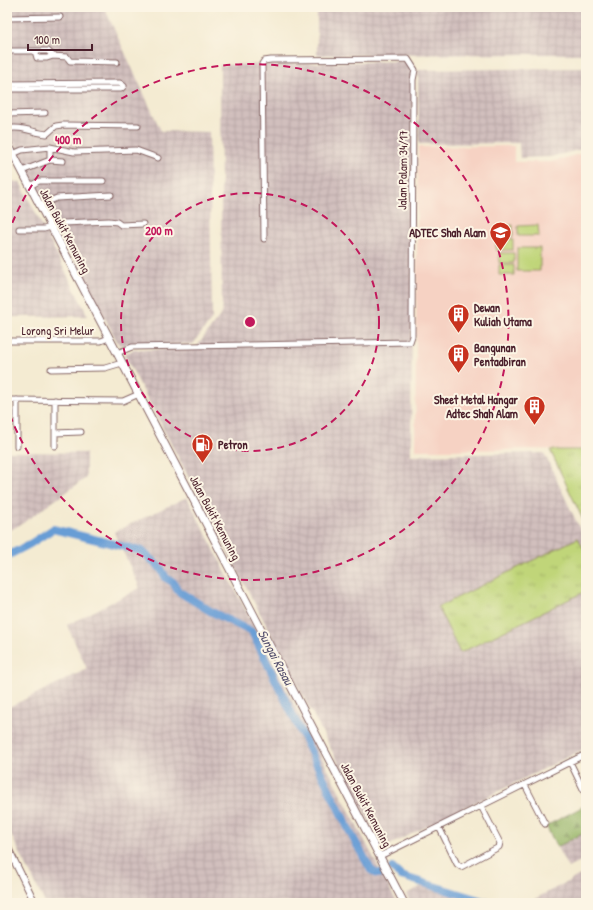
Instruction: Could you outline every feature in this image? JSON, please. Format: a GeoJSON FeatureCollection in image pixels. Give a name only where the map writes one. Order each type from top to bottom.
{"type":"FeatureCollection","features":[{"type":"Feature","properties":{"kind":"main road","name":"Jalan Bukit Kemuning"},"geometry":{"type":"LineString","coordinates":[[7,142],[404,903]]}},
{"type":"Feature","properties":{"kind":"street"},"geometry":{"type":"LineString","coordinates":[[7,18],[60,17]]}},
{"type":"Feature","properties":{"kind":"street"},"geometry":{"type":"LineString","coordinates":[[7,51],[35,51],[37,58],[53,56],[68,57],[70,61],[117,62]]}},
{"type":"Feature","properties":{"kind":"street","name":"Jalan Palam 34/17"},"geometry":{"type":"LineString","coordinates":[[117,353],[132,347],[410,342],[412,336],[415,70],[408,59],[264,61],[261,68],[264,239]]}},
{"type":"Feature","properties":{"kind":"street"},"geometry":{"type":"LineString","coordinates":[[7,84],[94,86],[7,89]]}},
{"type":"Feature","properties":{"kind":"street"},"geometry":{"type":"LineString","coordinates":[[7,114],[45,113]]}},
{"type":"Feature","properties":{"kind":"street"},"geometry":{"type":"LineString","coordinates":[[7,129],[29,130],[46,134],[56,126],[63,125],[138,126]]}},
{"type":"Feature","properties":{"kind":"street"},"geometry":{"type":"LineString","coordinates":[[13,154],[22,150],[50,147],[74,152],[136,150],[158,158]]}},
{"type":"Feature","properties":{"kind":"street"},"geometry":{"type":"LineString","coordinates":[[50,147],[50,160]]}},
{"type":"Feature","properties":{"kind":"street"},"geometry":{"type":"LineString","coordinates":[[22,171],[50,160],[63,161]]}},
{"type":"Feature","properties":{"kind":"street"},"geometry":{"type":"LineString","coordinates":[[30,186],[39,181],[102,181]]}},
{"type":"Feature","properties":{"kind":"street"},"geometry":{"type":"LineString","coordinates":[[40,205],[57,198],[111,195]]}},
{"type":"Feature","properties":{"kind":"street"},"geometry":{"type":"LineString","coordinates":[[19,229],[44,229],[64,223],[109,221],[121,224],[143,224]]}},
{"type":"Feature","properties":{"kind":"street","name":"Lorong Sri Melur"},"geometry":{"type":"LineString","coordinates":[[7,341],[101,341],[109,338]]}},
{"type":"Feature","properties":{"kind":"street"},"geometry":{"type":"LineString","coordinates":[[51,369],[105,368],[122,363]]}},
{"type":"Feature","properties":{"kind":"street"},"geometry":{"type":"LineString","coordinates":[[7,400],[123,401],[139,394]]}},
{"type":"Feature","properties":{"kind":"street"},"geometry":{"type":"LineString","coordinates":[[17,400],[17,446]]}},
{"type":"Feature","properties":{"kind":"street"},"geometry":{"type":"LineString","coordinates":[[55,400],[55,446]]}},
{"type":"Feature","properties":{"kind":"street"},"geometry":{"type":"LineString","coordinates":[[55,433],[81,432]]}},
{"type":"Feature","properties":{"kind":"street"},"geometry":{"type":"LineString","coordinates":[[380,856],[586,754]]}},
{"type":"Feature","properties":{"kind":"street"},"geometry":{"type":"LineString","coordinates":[[570,762],[583,784],[586,796]]}},
{"type":"Feature","properties":{"kind":"street"},"geometry":{"type":"LineString","coordinates":[[524,785],[545,824]]}},
{"type":"Feature","properties":{"kind":"street"},"geometry":{"type":"LineString","coordinates":[[438,827],[458,866],[463,867],[499,847],[500,843],[481,806]]}},
{"type":"Feature","properties":{"kind":"street"},"geometry":{"type":"LineString","coordinates":[[7,846],[35,903]]}},
{"type":"Feature","properties":{"kind":"shaded area"},"geometry":{"type":"Polygon","coordinates":[[[7,7],[104,7],[161,131],[209,132],[212,319],[193,344],[119,345],[7,131],[7,7]]]}},
{"type":"Feature","properties":{"kind":"shaded area"},"geometry":{"type":"Polygon","coordinates":[[[317,7],[586,7],[586,54],[317,55],[317,7]]]}},
{"type":"Feature","properties":{"kind":"shaded area"},"geometry":{"type":"Polygon","coordinates":[[[407,61],[413,71],[411,455],[544,453],[586,542],[586,748],[383,848],[124,354],[134,350],[195,349],[222,313],[220,65],[407,61]]]}},
{"type":"Feature","properties":{"kind":"shaded area"},"geometry":{"type":"Polygon","coordinates":[[[586,68],[586,148],[550,157],[520,158],[519,143],[419,144],[418,70],[586,68]]]}},
{"type":"Feature","properties":{"kind":"shaded area","name":"ADTEC Shah Alam"},"geometry":{"type":"Polygon","coordinates":[[[514,146],[514,162],[551,162],[586,152],[586,449],[415,450],[418,147],[514,146]]]}},
{"type":"Feature","properties":{"kind":"shaded area"},"geometry":{"type":"Polygon","coordinates":[[[7,181],[20,182],[88,316],[7,317],[7,181]]]}},
{"type":"Feature","properties":{"kind":"shaded area"},"geometry":{"type":"Polygon","coordinates":[[[7,452],[86,453],[86,478],[23,523],[7,532],[7,452]]]}},
{"type":"Feature","properties":{"kind":"shaded area"},"geometry":{"type":"Polygon","coordinates":[[[187,497],[397,903],[45,903],[7,827],[7,708],[87,669],[67,625],[140,588],[114,532],[187,497]]]}},
{"type":"Feature","properties":{"kind":"shaded area"},"geometry":{"type":"Polygon","coordinates":[[[586,832],[586,858],[568,868],[557,847],[586,832]]]}},
{"type":"Feature","properties":{"kind":"shaded area"},"geometry":{"type":"Polygon","coordinates":[[[586,872],[586,903],[527,903],[586,872]]]}},
{"type":"Feature","properties":{"kind":"shaded area"},"geometry":{"type":"Polygon","coordinates":[[[422,886],[476,903],[410,903],[406,894],[422,886]]]}},
{"type":"Feature","properties":{"kind":"green space"},"geometry":{"type":"Polygon","coordinates":[[[513,225],[513,236],[496,236],[496,226],[513,225]]]}},
{"type":"Feature","properties":{"kind":"green space"},"geometry":{"type":"Polygon","coordinates":[[[538,225],[539,236],[518,236],[518,226],[538,225]]]}},
{"type":"Feature","properties":{"kind":"green space"},"geometry":{"type":"Polygon","coordinates":[[[496,239],[513,239],[513,250],[496,250],[496,239]]]}},
{"type":"Feature","properties":{"kind":"green space"},"geometry":{"type":"Polygon","coordinates":[[[517,248],[540,248],[540,271],[517,271],[517,248]]]}},
{"type":"Feature","properties":{"kind":"green space"},"geometry":{"type":"Polygon","coordinates":[[[499,253],[514,253],[514,263],[499,263],[499,253]]]}},
{"type":"Feature","properties":{"kind":"green space"},"geometry":{"type":"Polygon","coordinates":[[[499,265],[514,265],[514,275],[499,275],[499,265]]]}},
{"type":"Feature","properties":{"kind":"green space"},"geometry":{"type":"Polygon","coordinates":[[[550,450],[586,450],[586,526],[550,450]]]}},
{"type":"Feature","properties":{"kind":"green space"},"geometry":{"type":"Polygon","coordinates":[[[578,538],[586,553],[586,591],[460,653],[438,607],[578,538]]]}},
{"type":"Feature","properties":{"kind":"green space"},"geometry":{"type":"Polygon","coordinates":[[[586,805],[586,832],[557,847],[546,826],[586,805]]]}},
{"type":"Feature","properties":{"kind":"waterway","name":"Sungai Rasau"},"geometry":{"type":"LineString","coordinates":[[7,556],[30,544],[53,529],[142,551],[161,569],[166,578],[173,582],[178,591],[212,612],[252,632],[352,836],[371,870],[377,874],[381,873]]}},
{"type":"Feature","properties":{"kind":"waterway","name":"Sungai Rasau"},"geometry":{"type":"LineString","coordinates":[[392,868],[401,876],[489,903]]}},
{"type":"Feature","properties":{"kind":"place","name":"ADTEC Shah Alam"},"geometry":{"type":"Point","coordinates":[501,252]}},
{"type":"Feature","properties":{"kind":"place","name":"Dewan Kuliah Utama"},"geometry":{"type":"Point","coordinates":[459,334]}},
{"type":"Feature","properties":{"kind":"place","name":"Bangunan Pentadbiran"},"geometry":{"type":"Point","coordinates":[459,374]}},
{"type":"Feature","properties":{"kind":"place","name":"Sheet Metal Hangar Adtec Shah Alam"},"geometry":{"type":"Point","coordinates":[534,426]}},
{"type":"Feature","properties":{"kind":"place","name":"Petron"},"geometry":{"type":"Point","coordinates":[202,464]}}]}
